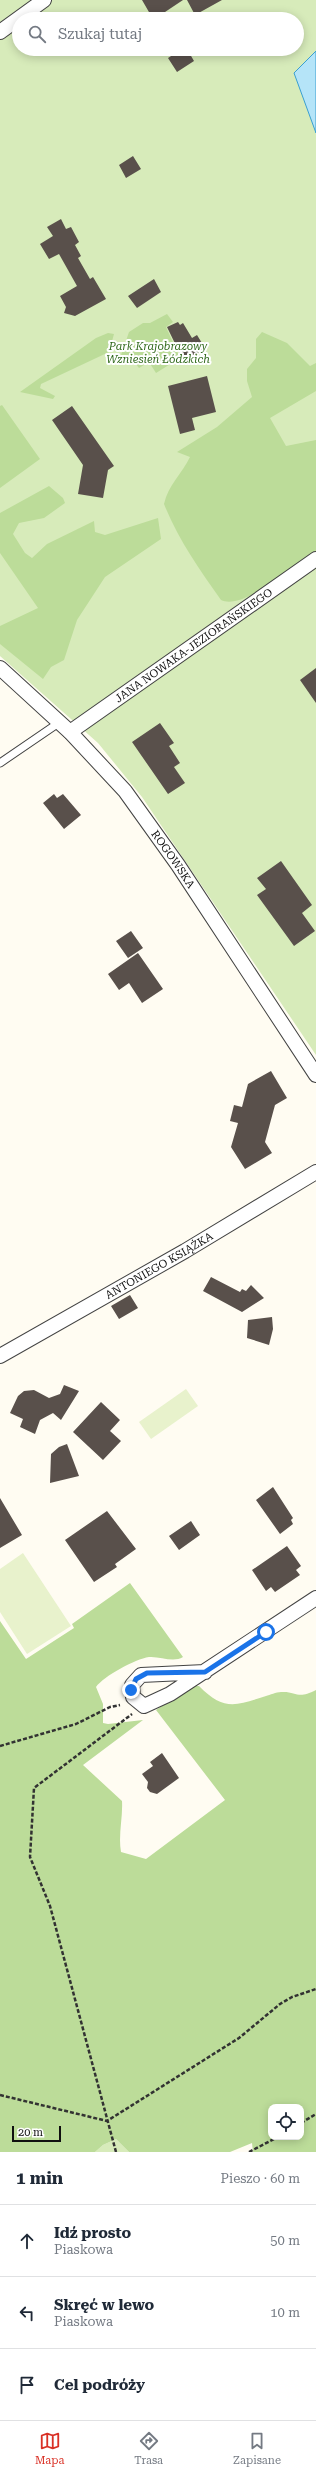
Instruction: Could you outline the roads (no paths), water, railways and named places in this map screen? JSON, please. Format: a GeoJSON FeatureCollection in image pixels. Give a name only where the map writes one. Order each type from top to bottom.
{"type":"FeatureCollection","features":[{"type":"Feature","properties":{"kind":"street"},"geometry":{"type":"LineString","coordinates":[[28,12],[44,0]]}},
{"type":"Feature","properties":{"kind":"street"},"geometry":{"type":"LineString","coordinates":[[0,32],[12,23]]}},
{"type":"Feature","properties":{"kind":"street","name":"JANA NOWAKA-JEZIORAŃSKIEGO"},"geometry":{"type":"LineString","coordinates":[[70,732],[316,558]]}},
{"type":"Feature","properties":{"kind":"street","name":"ROGOWSKA"},"geometry":{"type":"LineString","coordinates":[[0,668],[60,722],[125,791],[169,852],[315,1069]]}},
{"type":"Feature","properties":{"kind":"street","name":"ANTONIEGO KSIĄŻKA"},"geometry":{"type":"LineString","coordinates":[[0,1356],[185,1251],[316,1172]]}},
{"type":"Feature","properties":{"kind":"street"},"geometry":{"type":"LineString","coordinates":[[205,1672],[141,1675],[132,1685],[133,1698],[140,1704],[170,1694],[205,1672],[316,1598]]}},
{"type":"Feature","properties":{"kind":"lane"},"geometry":{"type":"LineString","coordinates":[[0,763],[60,722]]}},
{"type":"Feature","properties":{"kind":"water"},"geometry":{"type":"Polygon","coordinates":[[[316,51],[316,133],[294,73],[316,51]]]}},
{"type":"Feature","properties":{"kind":"park label","name":"Park Krajobrazowy Wzniesień Łódzkich"},"geometry":{"type":"Point","coordinates":[158,352]}}]}
